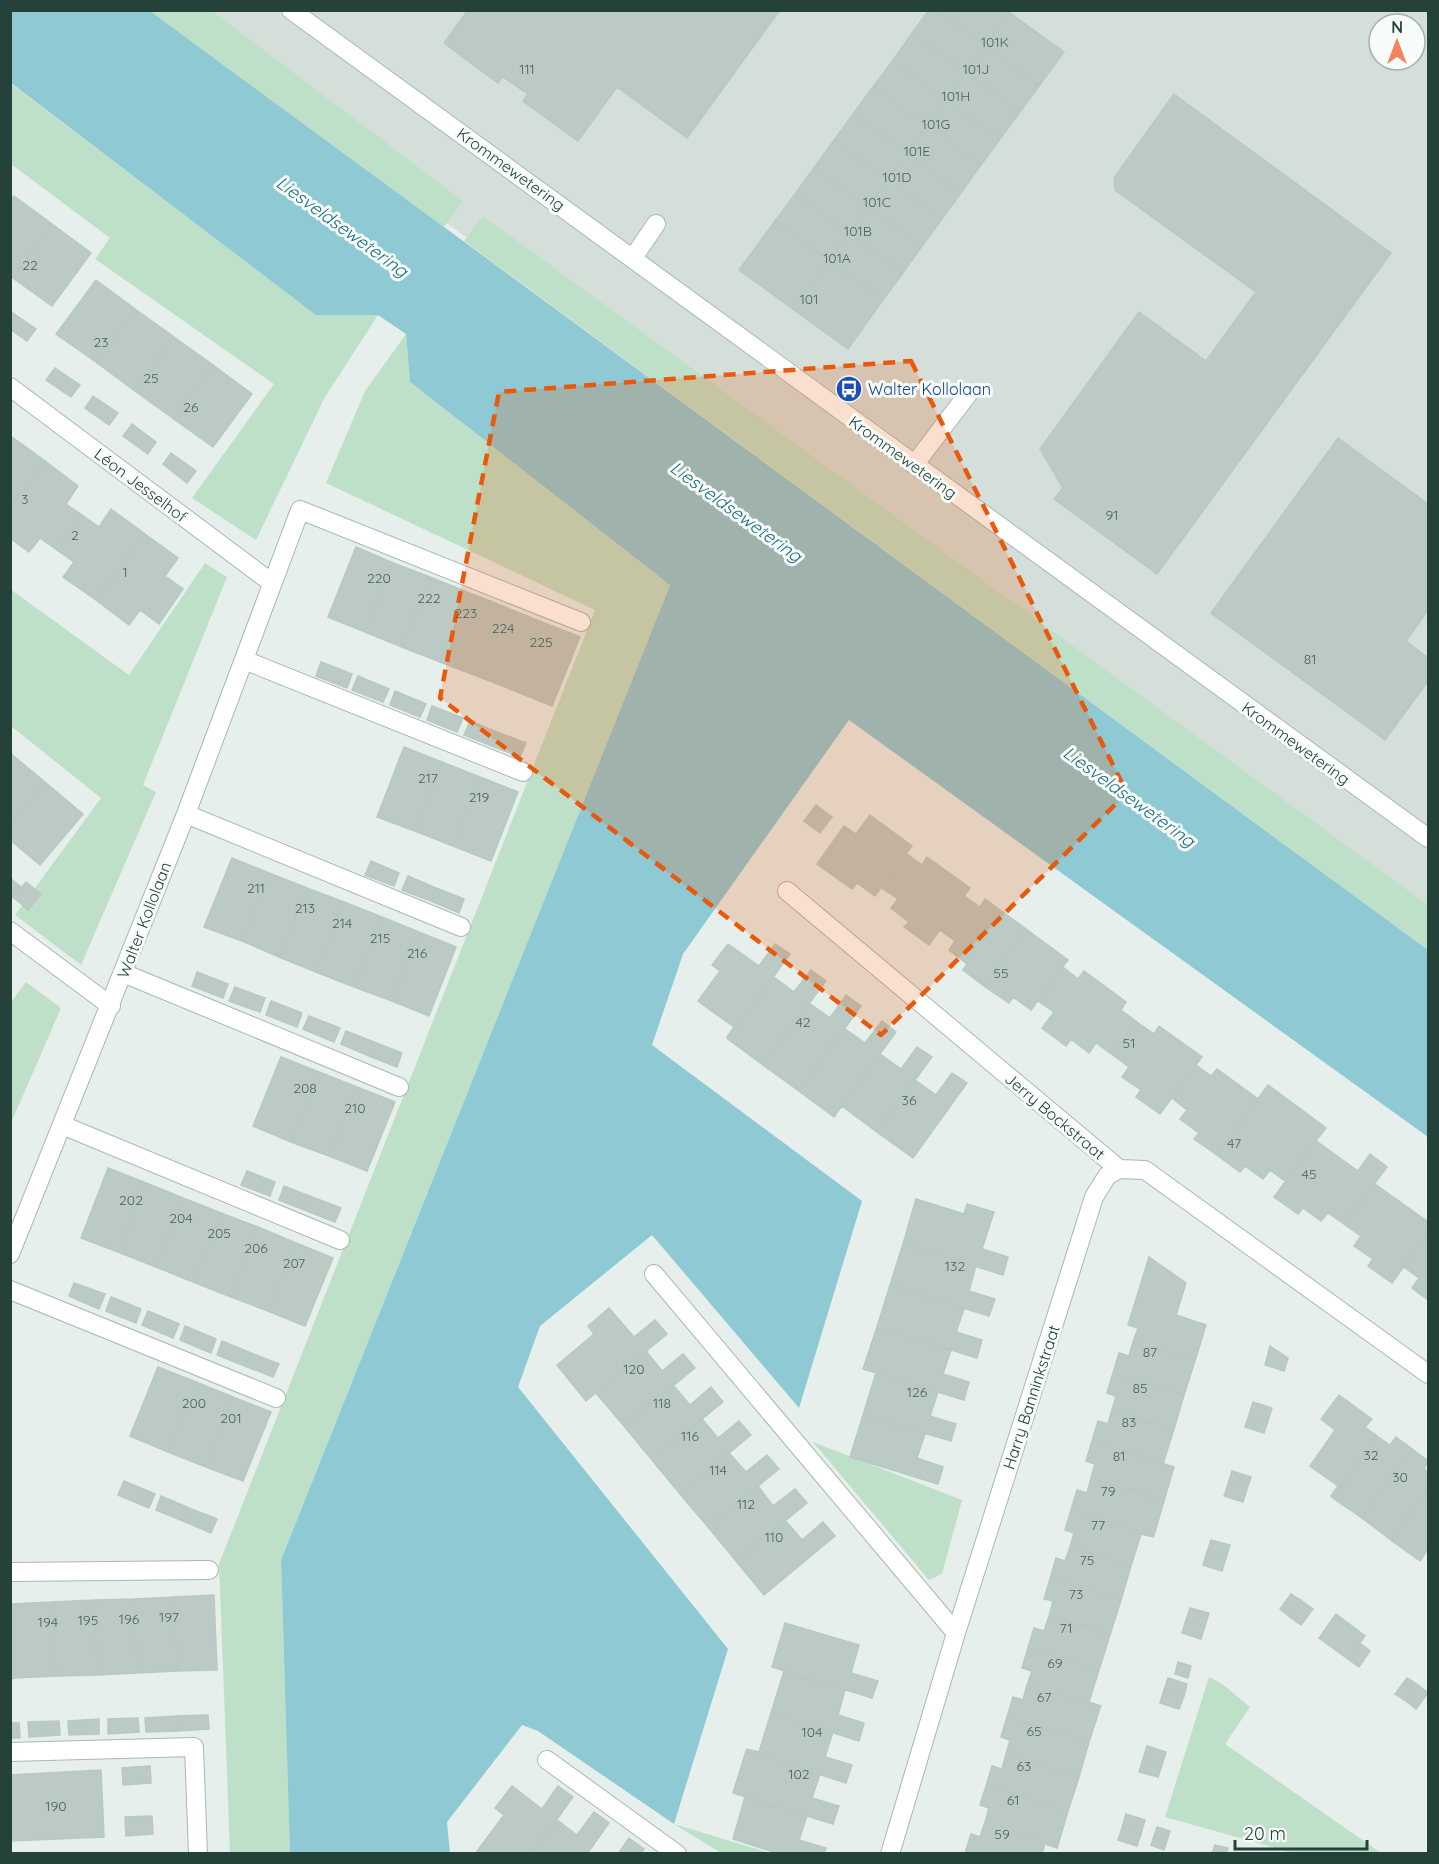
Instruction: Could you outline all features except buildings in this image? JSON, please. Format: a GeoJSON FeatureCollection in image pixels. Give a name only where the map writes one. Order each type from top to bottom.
{"type":"FeatureCollection","features":[{"type":"Feature","properties":{"kind":"street","name":"Krommewetering"},"geometry":{"type":"LineString","coordinates":[[291,10],[1428,838]]}},
{"type":"Feature","properties":{"kind":"street"},"geometry":{"type":"LineString","coordinates":[[633,258],[656,224]]}},
{"type":"Feature","properties":{"kind":"street","name":"Léon Jesselhof"},"geometry":{"type":"LineString","coordinates":[[10,387],[272,583]]}},
{"type":"Feature","properties":{"kind":"street"},"geometry":{"type":"LineString","coordinates":[[914,465],[968,394]]}},
{"type":"Feature","properties":{"kind":"street","name":"Walter Kollolaan"},"geometry":{"type":"LineString","coordinates":[[10,1254],[186,814],[300,510],[581,622]]}},
{"type":"Feature","properties":{"kind":"street"},"geometry":{"type":"LineString","coordinates":[[244,660],[523,772]]}},
{"type":"Feature","properties":{"kind":"street"},"geometry":{"type":"LineString","coordinates":[[186,814],[461,927]]}},
{"type":"Feature","properties":{"kind":"street","name":"Jerry Bockstraat"},"geometry":{"type":"LineString","coordinates":[[787,891],[1119,1169],[1145,1170],[1428,1374]]}},
{"type":"Feature","properties":{"kind":"street"},"geometry":{"type":"LineString","coordinates":[[10,931],[111,1006]]}},
{"type":"Feature","properties":{"kind":"street"},"geometry":{"type":"LineString","coordinates":[[123,973],[399,1087]]}},
{"type":"Feature","properties":{"kind":"street"},"geometry":{"type":"LineString","coordinates":[[62,1125],[340,1240]]}},
{"type":"Feature","properties":{"kind":"street","name":"Harry Banninkstraat"},"geometry":{"type":"LineString","coordinates":[[890,1854],[956,1634],[1094,1197],[1107,1176],[1119,1169]]}},
{"type":"Feature","properties":{"kind":"street"},"geometry":{"type":"LineString","coordinates":[[654,1274],[956,1634]]}},
{"type":"Feature","properties":{"kind":"street"},"geometry":{"type":"LineString","coordinates":[[10,1290],[276,1398]]}},
{"type":"Feature","properties":{"kind":"street"},"geometry":{"type":"LineString","coordinates":[[10,1572],[209,1570]]}},
{"type":"Feature","properties":{"kind":"street"},"geometry":{"type":"LineString","coordinates":[[10,1752],[194,1747],[198,1854]]}},
{"type":"Feature","properties":{"kind":"street"},"geometry":{"type":"LineString","coordinates":[[548,1760],[677,1854]]}},
{"type":"Feature","properties":{"kind":"highlighted area"},"geometry":{"type":"Polygon","coordinates":[[[911,361],[1127,793],[881,1035],[440,698],[499,392],[911,361]]]}},
{"type":"Feature","properties":{"kind":"shaded area"},"geometry":{"type":"Polygon","coordinates":[[[155,11],[1428,11],[1428,936],[155,11]]]}},
{"type":"Feature","properties":{"kind":"green space"},"geometry":{"type":"Polygon","coordinates":[[[150,11],[212,11],[463,201],[444,227],[150,11]]]}},
{"type":"Feature","properties":{"kind":"green space"},"geometry":{"type":"Polygon","coordinates":[[[10,83],[316,314],[378,315],[325,397],[256,540],[192,498],[274,384],[95,259],[110,238],[11,164],[10,83]]]}},
{"type":"Feature","properties":{"kind":"green space"},"geometry":{"type":"Polygon","coordinates":[[[483,216],[1428,905],[1428,950],[464,241],[483,216]]]}},
{"type":"Feature","properties":{"kind":"green space"},"geometry":{"type":"Polygon","coordinates":[[[406,334],[410,382],[670,585],[281,1560],[290,1853],[230,1853],[219,1564],[595,610],[326,483],[365,391],[406,334]]]}},
{"type":"Feature","properties":{"kind":"green space"},"geometry":{"type":"Polygon","coordinates":[[[205,563],[227,577],[143,785],[156,792],[81,965],[15,915],[101,798],[11,726],[10,589],[129,675],[205,563]]]}},
{"type":"Feature","properties":{"kind":"green space"},"geometry":{"type":"Polygon","coordinates":[[[26,982],[61,1008],[11,1123],[11,1002],[26,982]]]}},
{"type":"Feature","properties":{"kind":"green space"},"geometry":{"type":"Polygon","coordinates":[[[813,1442],[962,1500],[942,1574],[929,1580],[813,1442]]]}},
{"type":"Feature","properties":{"kind":"green space"},"geometry":{"type":"Polygon","coordinates":[[[1209,1677],[1221,1683],[1250,1707],[1225,1744],[1381,1853],[1293,1853],[1165,1817],[1209,1677]]]}},
{"type":"Feature","properties":{"kind":"green space"},"geometry":{"type":"Polygon","coordinates":[[[674,1824],[770,1853],[721,1853],[674,1824]]]}},
{"type":"Feature","properties":{"kind":"water","name":"Liesveldsewetering"},"geometry":{"type":"Polygon","coordinates":[[[10,11],[150,11],[1428,950],[1428,1137],[849,720],[683,954],[652,1045],[862,1201],[799,1408],[652,1235],[540,1326],[518,1387],[728,1649],[674,1824],[538,1731],[522,1725],[447,1822],[450,1853],[290,1853],[281,1560],[670,585],[410,382],[406,334],[378,315],[316,315],[11,83],[10,11]]]}},
{"type":"Feature","properties":{"kind":"place","name":"Walter Kollolaan"},"geometry":{"type":"Point","coordinates":[849,389]}}]}
